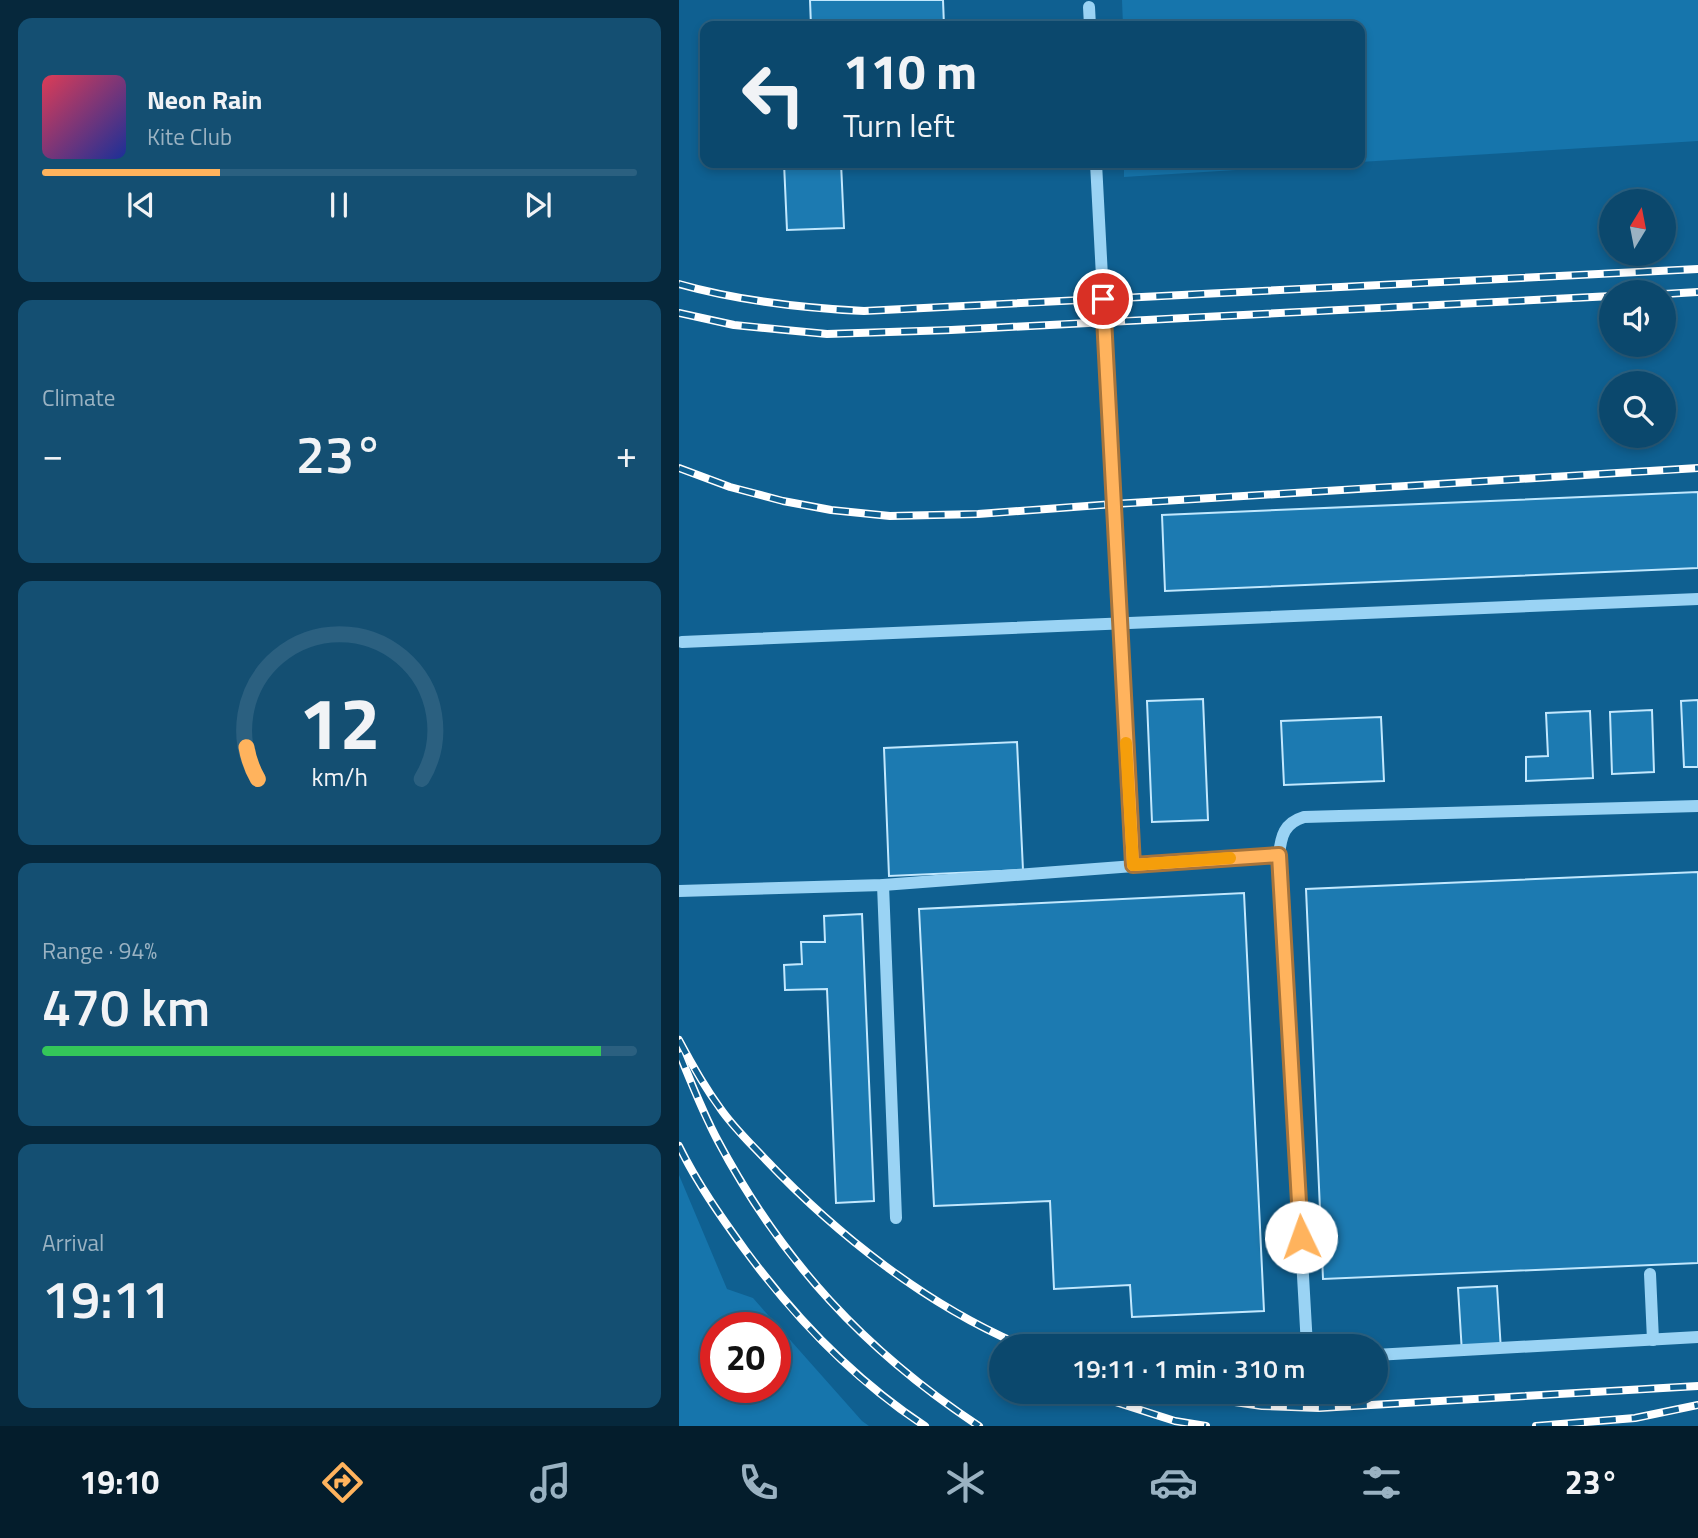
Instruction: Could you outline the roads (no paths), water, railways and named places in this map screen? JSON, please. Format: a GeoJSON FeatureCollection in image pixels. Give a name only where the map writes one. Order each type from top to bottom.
{"type":"FeatureCollection","features":[{"type":"Feature","properties":{"kind":"lane"},"geometry":{"type":"LineString","coordinates":[[1089,7],[1090,21]]}},
{"type":"Feature","properties":{"kind":"lane"},"geometry":{"type":"LineString","coordinates":[[1096,168],[1133,865]]}},
{"type":"Feature","properties":{"kind":"lane"},"geometry":{"type":"LineString","coordinates":[[682,642],[1698,599]]}},
{"type":"Feature","properties":{"kind":"lane"},"geometry":{"type":"LineString","coordinates":[[1306,1334],[1279,855],[1287,826],[1304,817],[1698,806]]}},
{"type":"Feature","properties":{"kind":"lane"},"geometry":{"type":"LineString","coordinates":[[679,891],[883,885],[1279,855]]}},
{"type":"Feature","properties":{"kind":"lane"},"geometry":{"type":"LineString","coordinates":[[883,885],[896,1218]]}},
{"type":"Feature","properties":{"kind":"lane"},"geometry":{"type":"LineString","coordinates":[[1650,1274],[1653,1340]]}},
{"type":"Feature","properties":{"kind":"lane"},"geometry":{"type":"LineString","coordinates":[[1388,1354],[1698,1338]]}},
{"type":"Feature","properties":{"kind":"railway"},"geometry":{"type":"LineString","coordinates":[[679,284],[771,303],[864,311],[1698,269]]}},
{"type":"Feature","properties":{"kind":"railway"},"geometry":{"type":"LineString","coordinates":[[1676,293],[1698,292]]}},
{"type":"Feature","properties":{"kind":"railway"},"geometry":{"type":"LineString","coordinates":[[679,313],[734,325],[827,334],[1599,297]]}},
{"type":"Feature","properties":{"kind":"railway"},"geometry":{"type":"LineString","coordinates":[[679,468],[730,487],[783,501],[831,510],[890,516],[978,514],[1698,468]]}},
{"type":"Feature","properties":{"kind":"railway"},"geometry":{"type":"LineString","coordinates":[[679,1040],[703,1083],[730,1122],[823,1215],[885,1266],[953,1311],[997,1334]]}},
{"type":"Feature","properties":{"kind":"railway"},"geometry":{"type":"LineString","coordinates":[[679,1053],[702,1108],[743,1185],[799,1264],[863,1335],[899,1367],[979,1426]]}},
{"type":"Feature","properties":{"kind":"railway"},"geometry":{"type":"LineString","coordinates":[[679,1146],[718,1212],[764,1275],[805,1324],[850,1368],[925,1426]]}},
{"type":"Feature","properties":{"kind":"railway"},"geometry":{"type":"LineString","coordinates":[[1388,1404],[1698,1386]]}},
{"type":"Feature","properties":{"kind":"railway"},"geometry":{"type":"LineString","coordinates":[[1122,1404],[1175,1421],[1206,1426]]}},
{"type":"Feature","properties":{"kind":"railway"},"geometry":{"type":"LineString","coordinates":[[1248,1404],[1319,1408],[1388,1404]]}},
{"type":"Feature","properties":{"kind":"railway"},"geometry":{"type":"LineString","coordinates":[[1536,1426],[1635,1418],[1698,1405]]}}]}
